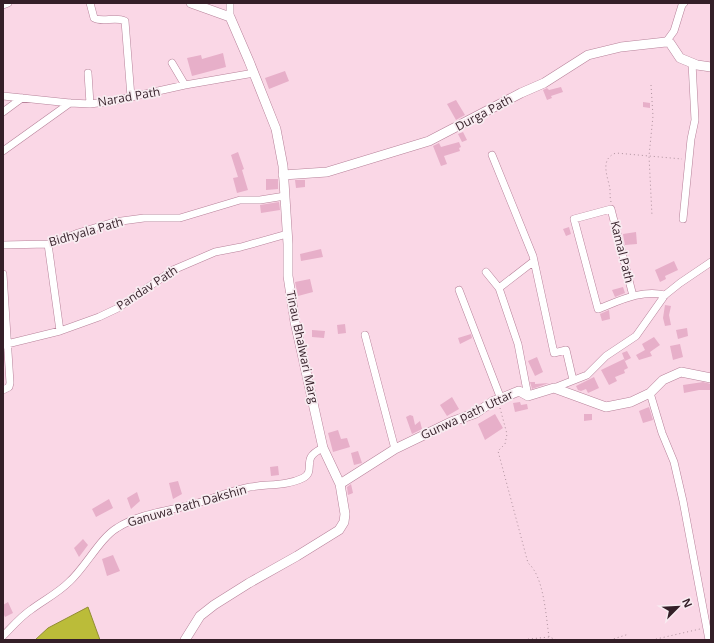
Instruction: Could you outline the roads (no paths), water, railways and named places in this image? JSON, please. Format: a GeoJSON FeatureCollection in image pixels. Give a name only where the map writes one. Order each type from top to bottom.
{"type":"FeatureCollection","features":[{"type":"Feature","properties":{"kind":"street"},"geometry":{"type":"LineString","coordinates":[[3,5],[8,3]]}},
{"type":"Feature","properties":{"kind":"street"},"geometry":{"type":"LineString","coordinates":[[90,3],[94,18],[98,20],[120,19],[125,21],[131,97]]}},
{"type":"Feature","properties":{"kind":"street"},"geometry":{"type":"LineString","coordinates":[[191,3],[230,17],[230,3]]}},
{"type":"Feature","properties":{"kind":"street"},"geometry":{"type":"LineString","coordinates":[[684,3],[682,5],[674,31],[666,42],[670,43],[680,58],[692,63],[711,67]]}},
{"type":"Feature","properties":{"kind":"street","name":"Tinau Bhalwari Marg"},"geometry":{"type":"LineString","coordinates":[[186,640],[200,616],[214,605],[339,530],[344,522],[340,484],[324,448],[295,322],[288,276],[283,175],[276,129],[230,17]]}},
{"type":"Feature","properties":{"kind":"street","name":"Durga Path"},"geometry":{"type":"LineString","coordinates":[[283,175],[327,172],[429,141],[521,93],[544,83],[588,55],[621,47],[666,42]]}},
{"type":"Feature","properties":{"kind":"street"},"geometry":{"type":"LineString","coordinates":[[172,63],[185,86]]}},
{"type":"Feature","properties":{"kind":"street"},"geometry":{"type":"LineString","coordinates":[[683,219],[688,160],[695,120],[692,63]]}},
{"type":"Feature","properties":{"kind":"street"},"geometry":{"type":"LineString","coordinates":[[88,73],[90,104]]}},
{"type":"Feature","properties":{"kind":"street","name":"Narad Path"},"geometry":{"type":"LineString","coordinates":[[3,96],[90,104],[254,73]]}},
{"type":"Feature","properties":{"kind":"street"},"geometry":{"type":"LineString","coordinates":[[3,112],[22,98]]}},
{"type":"Feature","properties":{"kind":"street"},"geometry":{"type":"LineString","coordinates":[[3,151],[70,103]]}},
{"type":"Feature","properties":{"kind":"street"},"geometry":{"type":"LineString","coordinates":[[492,155],[534,261],[554,353],[566,350],[573,380]]}},
{"type":"Feature","properties":{"kind":"street","name":"Bidhyala Path"},"geometry":{"type":"LineString","coordinates":[[3,244],[48,244],[62,240],[78,232],[114,222],[144,218],[180,218],[240,200],[260,200],[285,196]]}},
{"type":"Feature","properties":{"kind":"street","name":"Kamal Path"},"geometry":{"type":"LineString","coordinates":[[611,209],[633,296],[598,309],[574,219],[611,209]]}},
{"type":"Feature","properties":{"kind":"street","name":"Pandav Path"},"geometry":{"type":"LineString","coordinates":[[5,344],[60,331],[99,318],[112,311],[173,270],[215,252],[241,247],[287,234]]}},
{"type":"Feature","properties":{"kind":"street"},"geometry":{"type":"LineString","coordinates":[[48,244],[60,331]]}},
{"type":"Feature","properties":{"kind":"street"},"geometry":{"type":"LineString","coordinates":[[499,288],[534,261]]}},
{"type":"Feature","properties":{"kind":"street"},"geometry":{"type":"LineString","coordinates":[[554,388],[586,375],[606,356],[636,336],[665,295],[711,262]]}},
{"type":"Feature","properties":{"kind":"street"},"geometry":{"type":"LineString","coordinates":[[486,272],[499,288],[518,344],[528,396]]}},
{"type":"Feature","properties":{"kind":"street"},"geometry":{"type":"LineString","coordinates":[[3,274],[5,344],[10,385],[8,388],[3,390]]}},
{"type":"Feature","properties":{"kind":"street"},"geometry":{"type":"LineString","coordinates":[[460,290],[499,400]]}},
{"type":"Feature","properties":{"kind":"street"},"geometry":{"type":"LineString","coordinates":[[633,296],[653,293],[665,295]]}},
{"type":"Feature","properties":{"kind":"street"},"geometry":{"type":"LineString","coordinates":[[365,335],[395,449]]}},
{"type":"Feature","properties":{"kind":"street"},"geometry":{"type":"LineString","coordinates":[[554,388],[606,407],[631,402],[650,393],[663,380],[681,372],[711,378]]}},
{"type":"Feature","properties":{"kind":"street","name":"Gunwa path Uttar"},"geometry":{"type":"LineString","coordinates":[[340,484],[395,449],[451,422],[476,413],[519,391],[528,396],[554,388]]}},
{"type":"Feature","properties":{"kind":"street"},"geometry":{"type":"LineString","coordinates":[[650,393],[662,433],[674,462],[708,624],[709,640]]}},
{"type":"Feature","properties":{"kind":"street","name":"Ganuwa Path Dakshin"},"geometry":{"type":"LineString","coordinates":[[3,636],[31,609],[54,595],[68,583],[82,569],[106,538],[115,529],[129,521],[235,491],[250,487],[286,483],[302,479],[307,476],[309,472],[311,457],[324,448]]}}]}
